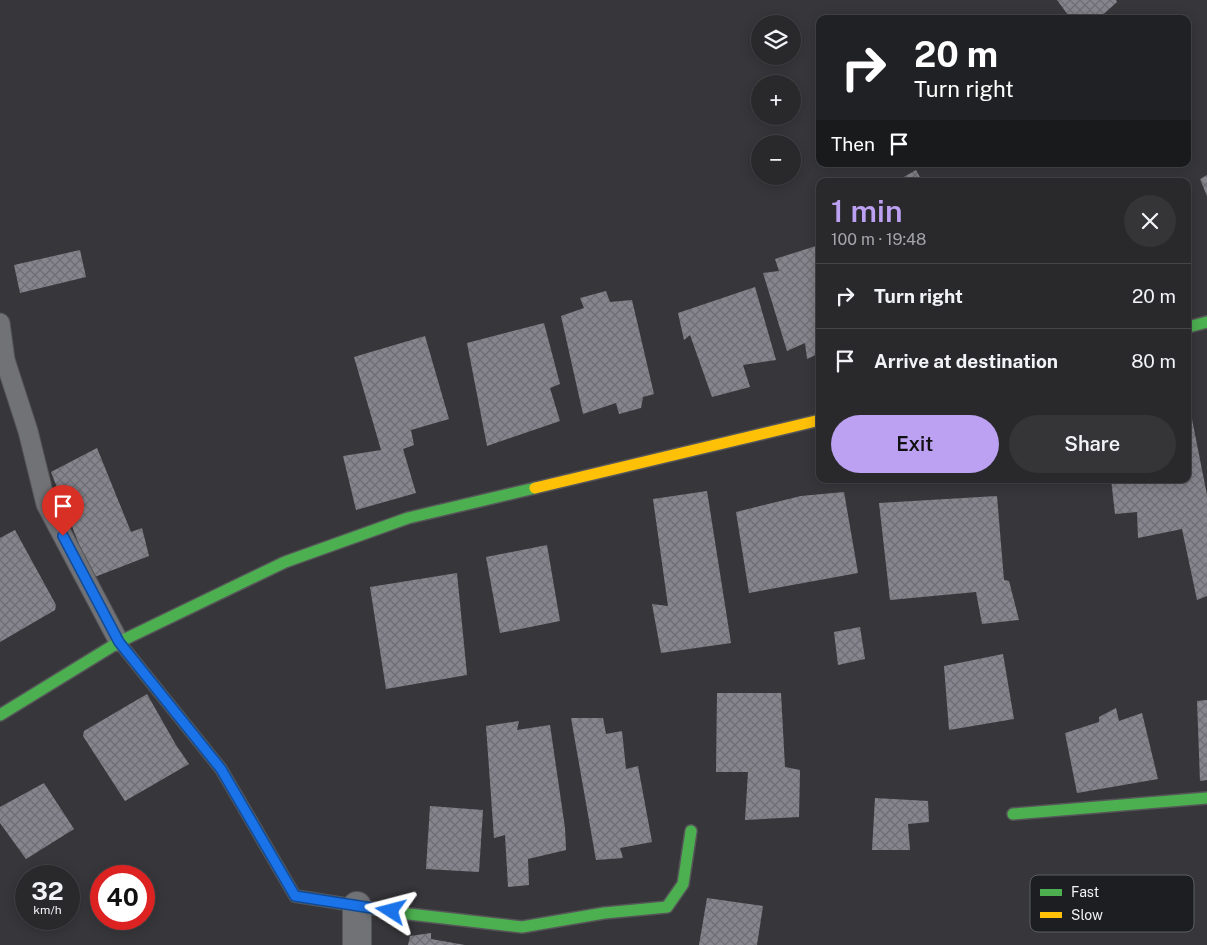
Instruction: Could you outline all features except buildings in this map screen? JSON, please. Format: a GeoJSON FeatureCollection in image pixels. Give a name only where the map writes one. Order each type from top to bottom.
{"type":"FeatureCollection","features":[{"type":"Feature","properties":{"kind":"street"},"geometry":{"type":"LineString","coordinates":[[1191,326],[1207,322]]}},
{"type":"Feature","properties":{"kind":"street"},"geometry":{"type":"LineString","coordinates":[[0,715],[119,642],[285,562],[408,518],[816,421]]}},
{"type":"Feature","properties":{"kind":"street"},"geometry":{"type":"LineString","coordinates":[[119,642],[221,769],[295,896],[409,914],[522,927],[604,913],[667,907],[683,884],[691,832]]}},
{"type":"Feature","properties":{"kind":"street"},"geometry":{"type":"LineString","coordinates":[[1013,814],[1207,798]]}},
{"type":"Feature","properties":{"kind":"street"},"geometry":{"type":"LineString","coordinates":[[357,906],[357,945]]}},
{"type":"Feature","properties":{"kind":"lane"},"geometry":{"type":"LineString","coordinates":[[0,323],[5,360],[28,431],[46,504],[119,642]]}},
{"type":"Feature","properties":{"kind":"traffic: fast"},"geometry":{"type":"LineString","coordinates":[[1191,326],[1207,322]]}},
{"type":"Feature","properties":{"kind":"traffic: fast"},"geometry":{"type":"LineString","coordinates":[[0,715],[119,642],[285,562],[408,518],[535,488]]}},
{"type":"Feature","properties":{"kind":"traffic: fast"},"geometry":{"type":"LineString","coordinates":[[1013,814],[1207,798]]}},
{"type":"Feature","properties":{"kind":"traffic: fast"},"geometry":{"type":"LineString","coordinates":[[245,810],[295,896],[409,914],[522,927],[604,913],[667,907],[683,884],[691,831]]}},
{"type":"Feature","properties":{"kind":"traffic: slow"},"geometry":{"type":"LineString","coordinates":[[535,488],[816,421]]}},
{"type":"Feature","properties":{"kind":"traffic: slow"},"geometry":{"type":"LineString","coordinates":[[119,642],[221,769],[245,810]]}},
{"type":"Feature","properties":{"kind":"route"},"geometry":{"type":"LineString","coordinates":[[63,536],[119,642],[221,769],[295,896],[391,911]]}}]}
